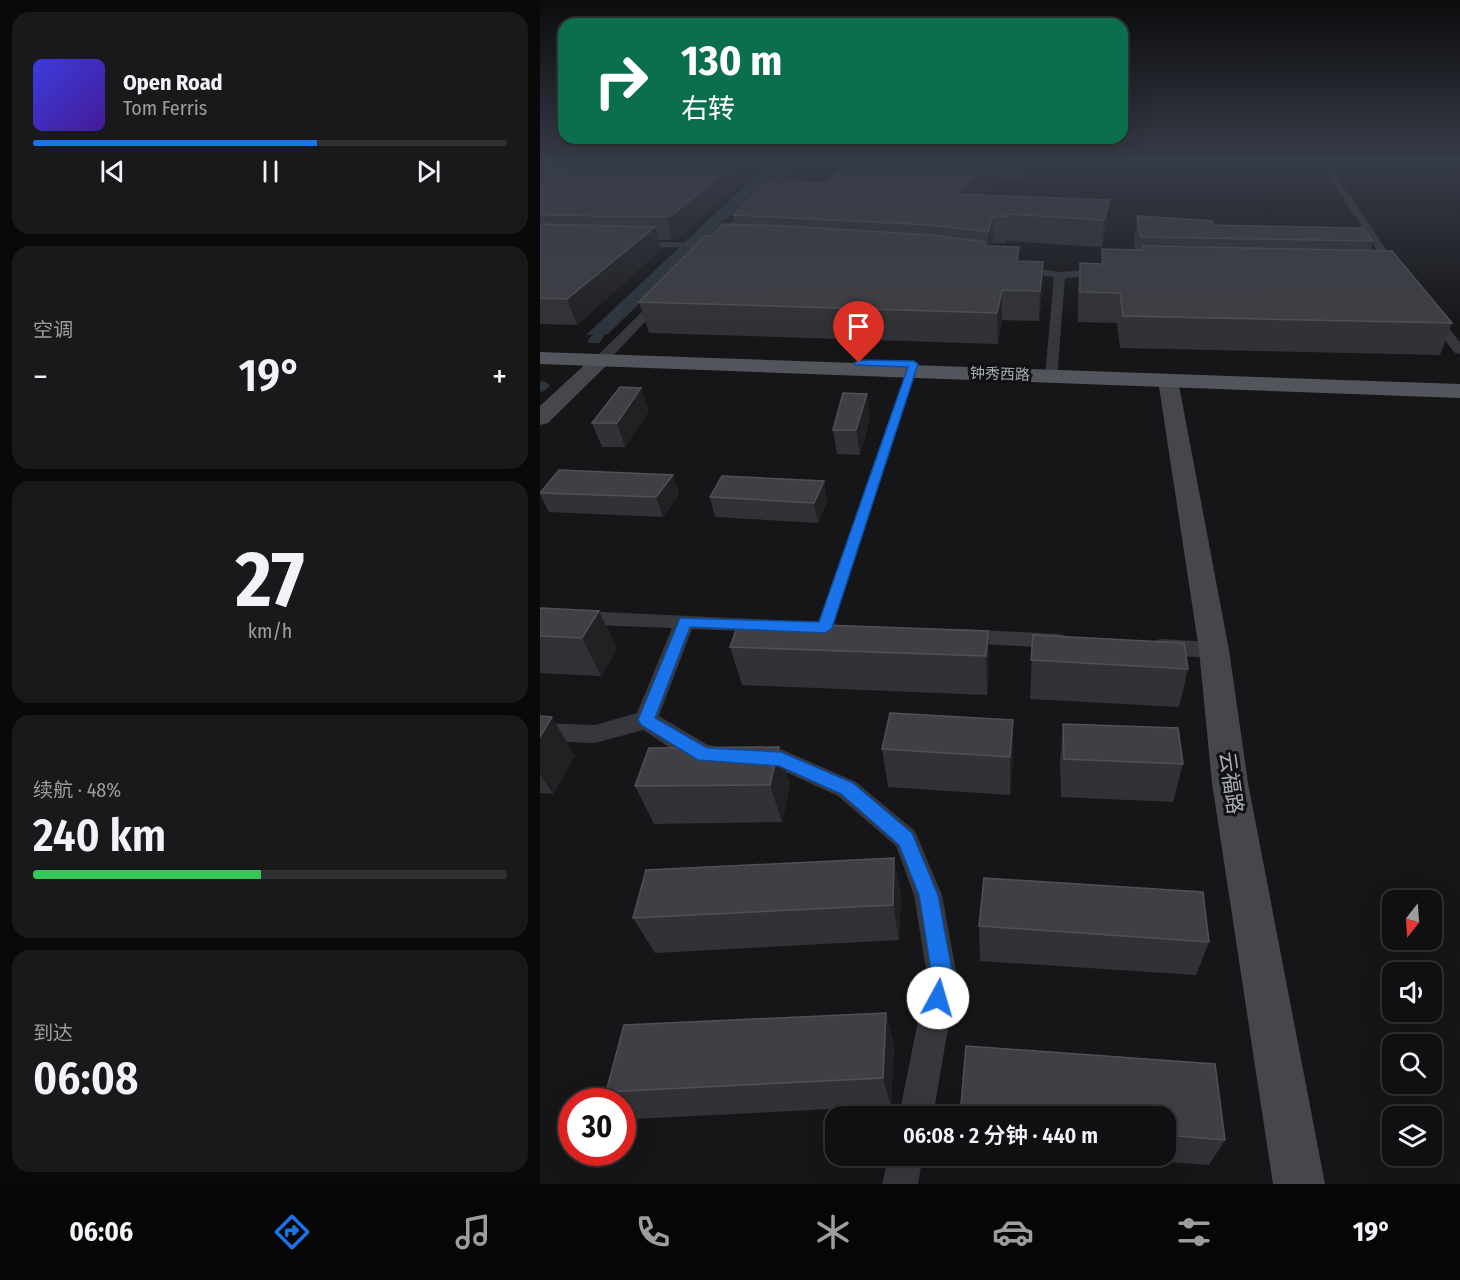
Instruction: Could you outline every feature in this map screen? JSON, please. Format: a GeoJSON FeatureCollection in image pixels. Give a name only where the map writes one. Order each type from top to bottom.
{"type":"FeatureCollection","features":[{"type":"Feature","properties":{"kind":"main road","name":"钟秀西路"},"geometry":{"type":"LineString","coordinates":[[540,351],[603,357]]}},
{"type":"Feature","properties":{"kind":"main road","name":"钟秀西路"},"geometry":{"type":"LineString","coordinates":[[540,358],[603,357],[1052,373],[1460,382]]}},
{"type":"Feature","properties":{"kind":"main road","name":"钟秀西路"},"geometry":{"type":"LineString","coordinates":[[1052,373],[1168,380],[1460,391]]}},
{"type":"Feature","properties":{"kind":"street"},"geometry":{"type":"LineString","coordinates":[[708,249],[739,217]]}},
{"type":"Feature","properties":{"kind":"street"},"geometry":{"type":"LineString","coordinates":[[1360,217],[1402,280],[1387,275]]}},
{"type":"Feature","properties":{"kind":"street"},"geometry":{"type":"LineString","coordinates":[[623,244],[708,249],[736,247]]}},
{"type":"Feature","properties":{"kind":"street"},"geometry":{"type":"LineString","coordinates":[[1002,267],[1060,275],[1115,271]]}},
{"type":"Feature","properties":{"kind":"street"},"geometry":{"type":"LineString","coordinates":[[1052,373],[1060,275]]}},
{"type":"Feature","properties":{"kind":"street"},"geometry":{"type":"LineString","coordinates":[[540,418],[667,294]]}},
{"type":"Feature","properties":{"kind":"street"},"geometry":{"type":"LineString","coordinates":[[1426,309],[1460,350]]}},
{"type":"Feature","properties":{"kind":"street","name":"云福路"},"geometry":{"type":"LineString","coordinates":[[1168,380],[1214,650],[1230,783],[1299,1184]]}},
{"type":"Feature","properties":{"kind":"street"},"geometry":{"type":"LineString","coordinates":[[540,616],[848,629]]}},
{"type":"Feature","properties":{"kind":"street"},"geometry":{"type":"LineString","coordinates":[[646,720],[685,622]]}},
{"type":"Feature","properties":{"kind":"street"},"geometry":{"type":"LineString","coordinates":[[943,635],[1084,643]]}},
{"type":"Feature","properties":{"kind":"street"},"geometry":{"type":"LineString","coordinates":[[1143,646],[1214,650]]}},
{"type":"Feature","properties":{"kind":"street"},"geometry":{"type":"LineString","coordinates":[[540,732],[595,734],[646,720],[704,755],[781,759],[847,789],[906,839],[928,895],[942,976],[918,1106]]}},
{"type":"Feature","properties":{"kind":"street"},"geometry":{"type":"LineString","coordinates":[[900,1184],[904,1166]]}},
{"type":"Feature","properties":{"kind":"lane"},"geometry":{"type":"LineString","coordinates":[[825,628],[912,368]]}},
{"type":"Feature","properties":{"kind":"shaded area"},"geometry":{"type":"Polygon","coordinates":[[[711,217],[728,217],[608,334],[586,335],[711,217]]]}},
{"type":"Feature","properties":{"kind":"building"},"geometry":{"type":"Polygon","coordinates":[[[778,217],[993,217],[988,232],[932,225],[778,217]]]}},
{"type":"Feature","properties":{"kind":"building"},"geometry":{"type":"Polygon","coordinates":[[[1059,217],[1105,217],[1104,220],[1059,217]]]}},
{"type":"Feature","properties":{"kind":"building"},"geometry":{"type":"Polygon","coordinates":[[[1137,217],[1213,221],[1213,225],[1362,228],[1373,241],[1141,237],[1137,217]]]}},
{"type":"Feature","properties":{"kind":"building"},"geometry":{"type":"Polygon","coordinates":[[[540,224],[655,227],[567,299],[540,298],[540,224]]]}},
{"type":"Feature","properties":{"kind":"building"},"geometry":{"type":"Polygon","coordinates":[[[723,224],[931,235],[985,242],[984,246],[1019,247],[1017,261],[1043,262],[1040,291],[1002,290],[997,313],[639,302],[705,236],[711,236],[723,224]]]}},
{"type":"Feature","properties":{"kind":"building"},"geometry":{"type":"Polygon","coordinates":[[[1143,246],[1392,251],[1452,323],[1123,316],[1120,293],[1080,292],[1080,263],[1103,264],[1102,249],[1143,250],[1143,246]]]}},
{"type":"Feature","properties":{"kind":"building"},"geometry":{"type":"Polygon","coordinates":[[[620,387],[641,388],[617,423],[592,423],[620,387]]]}},
{"type":"Feature","properties":{"kind":"building"},"geometry":{"type":"Polygon","coordinates":[[[843,393],[867,394],[856,430],[833,430],[843,393]]]}},
{"type":"Feature","properties":{"kind":"building"},"geometry":{"type":"Polygon","coordinates":[[[559,470],[673,475],[656,497],[540,493],[559,470]]]}},
{"type":"Feature","properties":{"kind":"building"},"geometry":{"type":"Polygon","coordinates":[[[722,476],[824,481],[814,503],[710,497],[722,476]]]}},
{"type":"Feature","properties":{"kind":"building"},"geometry":{"type":"Polygon","coordinates":[[[540,608],[599,611],[582,638],[540,636],[540,608]]]}},
{"type":"Feature","properties":{"kind":"building"},"geometry":{"type":"Polygon","coordinates":[[[739,622],[988,631],[986,656],[730,647],[739,622]]]}},
{"type":"Feature","properties":{"kind":"building"},"geometry":{"type":"Polygon","coordinates":[[[1033,635],[1184,643],[1188,669],[1031,660],[1033,635]]]}},
{"type":"Feature","properties":{"kind":"building"},"geometry":{"type":"Polygon","coordinates":[[[890,713],[1013,720],[1010,757],[882,749],[890,713]]]}},
{"type":"Feature","properties":{"kind":"building"},"geometry":{"type":"Polygon","coordinates":[[[540,716],[552,717],[540,737],[540,716]]]}},
{"type":"Feature","properties":{"kind":"building"},"geometry":{"type":"Polygon","coordinates":[[[1063,724],[1178,728],[1183,764],[1064,759],[1063,724]]]}},
{"type":"Feature","properties":{"kind":"building"},"geometry":{"type":"Polygon","coordinates":[[[779,747],[770,785],[635,786],[649,748],[779,747]]]}},
{"type":"Feature","properties":{"kind":"building"},"geometry":{"type":"Polygon","coordinates":[[[894,858],[893,905],[633,918],[646,870],[894,858]]]}},
{"type":"Feature","properties":{"kind":"building"},"geometry":{"type":"Polygon","coordinates":[[[984,878],[1203,892],[1209,942],[979,926],[984,878]]]}},
{"type":"Feature","properties":{"kind":"building"},"geometry":{"type":"Polygon","coordinates":[[[886,1013],[883,1078],[636,1090],[636,1088],[607,1088],[624,1025],[886,1013]]]}},
{"type":"Feature","properties":{"kind":"building"},"geometry":{"type":"Polygon","coordinates":[[[966,1046],[1215,1064],[1225,1140],[1176,1136],[1176,1106],[961,1106],[966,1046]]]}},
{"type":"Feature","properties":{"kind":"waterway"},"geometry":{"type":"LineString","coordinates":[[594,340],[599,335]]}},
{"type":"Feature","properties":{"kind":"waterway"},"geometry":{"type":"LineString","coordinates":[[540,388],[543,385]]}},
{"type":"Feature","properties":{"kind":"route"},"geometry":{"type":"LineString","coordinates":[[859,363],[914,364],[825,628],[685,622],[646,720],[704,755],[781,759],[847,789],[906,839],[928,895],[942,976],[938,998]]}}]}
